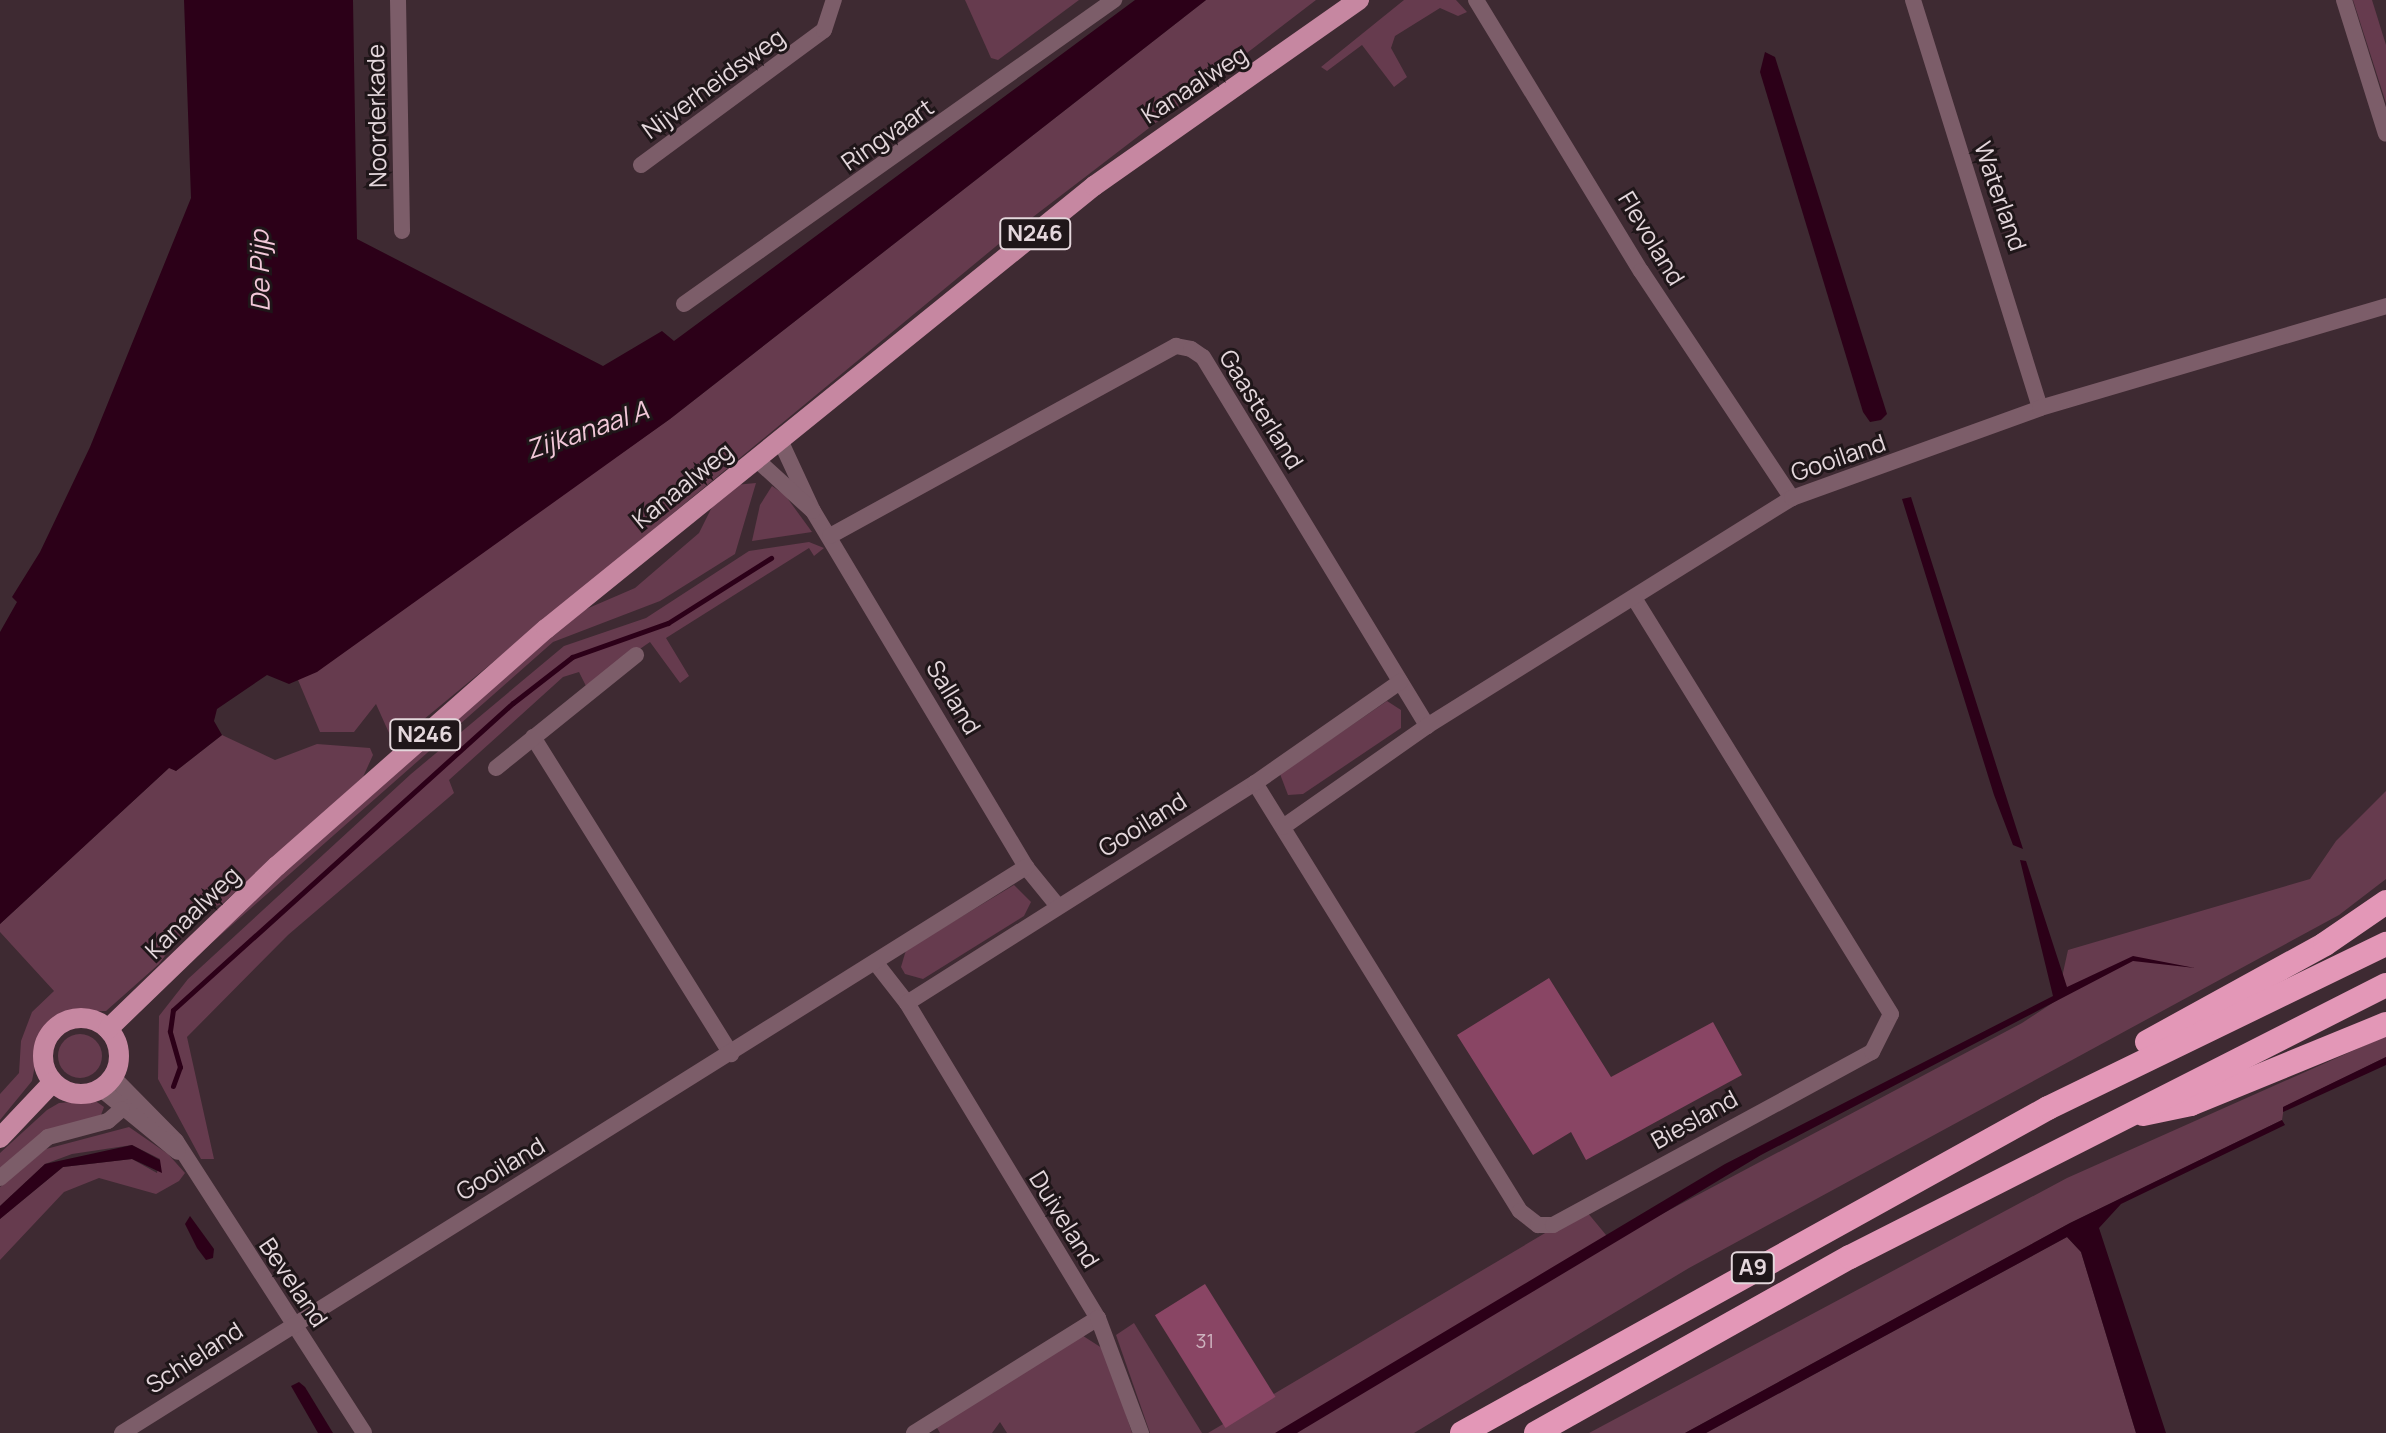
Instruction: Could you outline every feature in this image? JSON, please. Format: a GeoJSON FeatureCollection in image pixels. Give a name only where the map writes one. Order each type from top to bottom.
{"type":"FeatureCollection","features":[{"type":"Feature","properties":{"kind":"highway","name":"A9"},"geometry":{"type":"LineString","coordinates":[[2048,1108],[2117,1056],[2325,944],[2386,902]]}},
{"type":"Feature","properties":{"kind":"highway","name":"A9"},"geometry":{"type":"LineString","coordinates":[[1462,1433],[2048,1108],[2386,944]]}},
{"type":"Feature","properties":{"kind":"highway","name":"A9"},"geometry":{"type":"LineString","coordinates":[[1536,1433],[2109,1121],[2386,985]]}},
{"type":"Feature","properties":{"kind":"highway","name":"A9"},"geometry":{"type":"LineString","coordinates":[[2109,1121],[2191,1104],[2386,1024]]}},
{"type":"Feature","properties":{"kind":"main road","name":"Kanaalweg"},"geometry":{"type":"LineString","coordinates":[[1325,26],[1347,0]]}},
{"type":"Feature","properties":{"kind":"main road","name":"Kanaalweg"},"geometry":{"type":"LineString","coordinates":[[108,1029],[277,866],[546,629],[1094,186],[1359,0]]}},
{"type":"Feature","properties":{"kind":"main road"},"geometry":{"type":"LineString","coordinates":[[71,1019],[91,1019],[108,1029],[119,1052],[107,1083],[75,1094],[53,1082],[43,1055],[54,1028],[71,1019]]}},
{"type":"Feature","properties":{"kind":"main road"},"geometry":{"type":"LineString","coordinates":[[0,1138],[53,1082]]}},
{"type":"Feature","properties":{"kind":"street","name":"Noorderkade"},"geometry":{"type":"LineString","coordinates":[[398,0],[402,231]]}},
{"type":"Feature","properties":{"kind":"street","name":"Nijverheidsweg"},"geometry":{"type":"LineString","coordinates":[[641,165],[824,30],[835,12],[834,0]]}},
{"type":"Feature","properties":{"kind":"street","name":"Ringvaart"},"geometry":{"type":"LineString","coordinates":[[684,304],[1114,0]]}},
{"type":"Feature","properties":{"kind":"street","name":"Flevoland"},"geometry":{"type":"LineString","coordinates":[[1476,0],[1641,271],[1792,498]]}},
{"type":"Feature","properties":{"kind":"street","name":"Waterland"},"geometry":{"type":"LineString","coordinates":[[1913,0],[2040,408]]}},
{"type":"Feature","properties":{"kind":"street"},"geometry":{"type":"LineString","coordinates":[[2344,0],[2386,134]]}},
{"type":"Feature","properties":{"kind":"street","name":"Gooiland"},"geometry":{"type":"LineString","coordinates":[[1283,827],[1427,726],[1636,601],[1792,498],[2040,408],[2386,306]]}},
{"type":"Feature","properties":{"kind":"street","name":"Gaasterland"},"geometry":{"type":"LineString","coordinates":[[830,536],[1176,346],[1191,349],[1203,357],[1427,726]]}},
{"type":"Feature","properties":{"kind":"street","name":"Salland"},"geometry":{"type":"LineString","coordinates":[[780,440],[813,511],[1026,867],[1057,905]]}},
{"type":"Feature","properties":{"kind":"street","name":"Salland"},"geometry":{"type":"LineString","coordinates":[[756,459],[813,511]]}},
{"type":"Feature","properties":{"kind":"street","name":"Biesland"},"geometry":{"type":"LineString","coordinates":[[1255,783],[1520,1211],[1538,1225],[1553,1225],[1872,1052],[1891,1014],[1636,601]]}},
{"type":"Feature","properties":{"kind":"street"},"geometry":{"type":"LineString","coordinates":[[496,768],[636,655]]}},
{"type":"Feature","properties":{"kind":"street","name":"Gooiland"},"geometry":{"type":"LineString","coordinates":[[907,1003],[1057,905],[1255,783],[1400,682]]}},
{"type":"Feature","properties":{"kind":"street"},"geometry":{"type":"LineString","coordinates":[[533,737],[731,1054]]}},
{"type":"Feature","properties":{"kind":"street","name":"Gooiland"},"geometry":{"type":"LineString","coordinates":[[293,1322],[731,1054],[1026,867]]}},
{"type":"Feature","properties":{"kind":"street","name":"Duiveland"},"geometry":{"type":"LineString","coordinates":[[875,962],[907,1003],[1098,1318],[1141,1433]]}},
{"type":"Feature","properties":{"kind":"street","name":"Beveland"},"geometry":{"type":"LineString","coordinates":[[107,1083],[122,1109],[187,1157]]}},
{"type":"Feature","properties":{"kind":"street","name":"Beveland"},"geometry":{"type":"LineString","coordinates":[[107,1083],[166,1127],[364,1433]]}},
{"type":"Feature","properties":{"kind":"street"},"geometry":{"type":"LineString","coordinates":[[0,1178],[48,1137],[108,1121],[122,1109]]}},
{"type":"Feature","properties":{"kind":"street"},"geometry":{"type":"LineString","coordinates":[[914,1433],[1098,1318]]}},
{"type":"Feature","properties":{"kind":"street","name":"Schieland"},"geometry":{"type":"LineString","coordinates":[[122,1433],[293,1322]]}},
{"type":"Feature","properties":{"kind":"shaded area"},"geometry":{"type":"Polygon","coordinates":[[[965,0],[1079,0],[998,60],[991,58],[965,0]]]}},
{"type":"Feature","properties":{"kind":"shaded area"},"geometry":{"type":"Polygon","coordinates":[[[1206,0],[1316,0],[1012,233],[394,744],[376,704],[354,732],[320,732],[298,680],[670,419],[1206,0]]]}},
{"type":"Feature","properties":{"kind":"shaded area"},"geometry":{"type":"Polygon","coordinates":[[[1404,0],[1456,0],[1467,12],[1458,16],[1440,8],[1395,36],[1391,48],[1407,77],[1394,87],[1362,45],[1327,71],[1321,67],[1404,0]]]}},
{"type":"Feature","properties":{"kind":"shaded area"},"geometry":{"type":"Polygon","coordinates":[[[2353,0],[2372,0],[2386,45],[2386,103],[2353,0]]]}},
{"type":"Feature","properties":{"kind":"shaded area"},"geometry":{"type":"Polygon","coordinates":[[[756,483],[735,554],[660,601],[553,642],[174,976],[304,851],[577,613],[635,588],[699,533],[715,501],[735,485],[756,483]]]}},
{"type":"Feature","properties":{"kind":"shaded area"},"geometry":{"type":"Polygon","coordinates":[[[772,486],[785,495],[812,532],[752,541],[760,505],[772,486]]]}},
{"type":"Feature","properties":{"kind":"shaded area"},"geometry":{"type":"Polygon","coordinates":[[[809,542],[824,548],[814,556],[809,548],[666,638],[689,676],[680,683],[650,642],[586,686],[579,672],[563,677],[449,780],[454,793],[288,935],[187,1037],[214,1159],[201,1159],[158,1079],[159,1016],[188,979],[411,774],[564,646],[646,618],[749,551],[809,542]]]}},
{"type":"Feature","properties":{"kind":"shaded area"},"geometry":{"type":"Polygon","coordinates":[[[1387,701],[1401,710],[1401,728],[1303,794],[1288,795],[1280,774],[1387,701]]]}},
{"type":"Feature","properties":{"kind":"shaded area"},"geometry":{"type":"Polygon","coordinates":[[[222,735],[275,760],[317,744],[370,748],[373,755],[363,777],[222,904],[197,913],[159,964],[106,1011],[68,1012],[53,1020],[40,1039],[32,1081],[0,1120],[0,1094],[19,1073],[21,1041],[32,1012],[54,991],[0,932],[0,924],[170,767],[176,771],[222,735]]]}},
{"type":"Feature","properties":{"kind":"shaded area"},"geometry":{"type":"Polygon","coordinates":[[[2386,791],[2386,879],[2339,915],[1689,1268],[1414,1433],[1208,1433],[1557,1226],[1587,1212],[1611,1241],[2022,1023],[2057,1000],[2068,950],[2310,879],[2336,841],[2386,791]]]}},
{"type":"Feature","properties":{"kind":"shaded area"},"geometry":{"type":"Polygon","coordinates":[[[1014,885],[1031,902],[1024,916],[923,979],[905,974],[901,967],[906,950],[1014,885]]]}},
{"type":"Feature","properties":{"kind":"shaded area"},"geometry":{"type":"Polygon","coordinates":[[[80,1034],[95,1041],[102,1056],[95,1071],[80,1078],[65,1071],[58,1056],[65,1041],[80,1034]]]}},
{"type":"Feature","properties":{"kind":"shaded area"},"geometry":{"type":"Polygon","coordinates":[[[2386,1036],[2386,1057],[2284,1107],[2282,1120],[2070,1223],[1685,1433],[1589,1433],[2067,1178],[2386,1036]]]}},
{"type":"Feature","properties":{"kind":"shaded area"},"geometry":{"type":"Polygon","coordinates":[[[94,1100],[104,1107],[101,1115],[37,1139],[0,1171],[0,1153],[47,1110],[59,1103],[94,1100]]]}},
{"type":"Feature","properties":{"kind":"shaded area"},"geometry":{"type":"Polygon","coordinates":[[[129,1127],[168,1154],[185,1173],[179,1181],[156,1194],[99,1178],[64,1192],[0,1260],[0,1219],[63,1167],[132,1159],[157,1173],[160,1159],[132,1145],[72,1154],[45,1164],[0,1206],[0,1187],[46,1149],[129,1127]]]}},
{"type":"Feature","properties":{"kind":"shaded area"},"geometry":{"type":"Polygon","coordinates":[[[2067,1237],[2081,1252],[2136,1433],[1706,1433],[2067,1237]]]}},
{"type":"Feature","properties":{"kind":"shaded area"},"geometry":{"type":"Polygon","coordinates":[[[1134,1323],[1202,1433],[1150,1433],[1116,1335],[1134,1323]]]}},
{"type":"Feature","properties":{"kind":"shaded area"},"geometry":{"type":"Polygon","coordinates":[[[1077,1332],[1105,1350],[1132,1433],[1007,1433],[1000,1422],[992,1433],[940,1433],[933,1421],[1077,1332]]]}},
{"type":"Feature","properties":{"kind":"water"},"geometry":{"type":"Polygon","coordinates":[[[184,0],[353,0],[357,239],[603,366],[662,331],[674,341],[1135,0],[1206,0],[670,419],[317,672],[289,684],[267,675],[217,709],[214,721],[222,735],[176,771],[169,768],[0,924],[0,632],[17,602],[12,597],[40,552],[90,447],[191,198],[184,0]]]}},
{"type":"Feature","properties":{"kind":"water"},"geometry":{"type":"Polygon","coordinates":[[[1765,52],[1775,57],[1887,414],[1881,420],[1870,422],[1863,412],[1760,72],[1765,52]]]}},
{"type":"Feature","properties":{"kind":"water"},"geometry":{"type":"Polygon","coordinates":[[[1911,497],[2023,849],[2013,845],[1994,795],[1902,499],[1911,497]]]}},
{"type":"Feature","properties":{"kind":"water"},"geometry":{"type":"Polygon","coordinates":[[[2020,860],[2026,861],[2067,987],[2133,956],[2195,968],[2133,961],[1761,1155],[1297,1433],[1275,1433],[1725,1164],[2053,996],[2020,860]]]}},
{"type":"Feature","properties":{"kind":"water"},"geometry":{"type":"Polygon","coordinates":[[[2386,1057],[2386,1065],[2283,1112],[2283,1107],[2386,1057]]]}},
{"type":"Feature","properties":{"kind":"water"},"geometry":{"type":"Polygon","coordinates":[[[2282,1120],[2285,1125],[2121,1204],[2099,1228],[2166,1433],[2136,1433],[2081,1252],[2067,1237],[1706,1433],[1685,1433],[2070,1223],[2282,1120]]]}},
{"type":"Feature","properties":{"kind":"water"},"geometry":{"type":"Polygon","coordinates":[[[132,1145],[160,1160],[162,1173],[132,1159],[63,1167],[0,1219],[0,1206],[45,1164],[132,1145]]]}},
{"type":"Feature","properties":{"kind":"water"},"geometry":{"type":"Polygon","coordinates":[[[190,1216],[214,1249],[213,1258],[206,1260],[197,1248],[185,1224],[190,1216]]]}},
{"type":"Feature","properties":{"kind":"water"},"geometry":{"type":"Polygon","coordinates":[[[299,1382],[333,1433],[318,1433],[291,1386],[299,1382]]]}},
{"type":"Feature","properties":{"kind":"building"},"geometry":{"type":"Polygon","coordinates":[[[1549,978],[1611,1077],[1713,1022],[1742,1075],[1586,1160],[1571,1132],[1533,1155],[1457,1035],[1549,978]]]}},
{"type":"Feature","properties":{"kind":"building"},"geometry":{"type":"Polygon","coordinates":[[[1205,1284],[1275,1397],[1225,1428],[1155,1315],[1205,1284]]]}},
{"type":"Feature","properties":{"kind":"waterway"},"geometry":{"type":"LineString","coordinates":[[173,1086],[180,1067],[170,1031],[173,1010],[513,703],[572,657],[668,623],[771,558]]}},
{"type":"Feature","properties":{"kind":"water label","name":"De Pijp"},"geometry":{"type":"Point","coordinates":[260,271]}},
{"type":"Feature","properties":{"kind":"water label","name":"Zijkanaal A"},"geometry":{"type":"Point","coordinates":[587,430]}}]}
